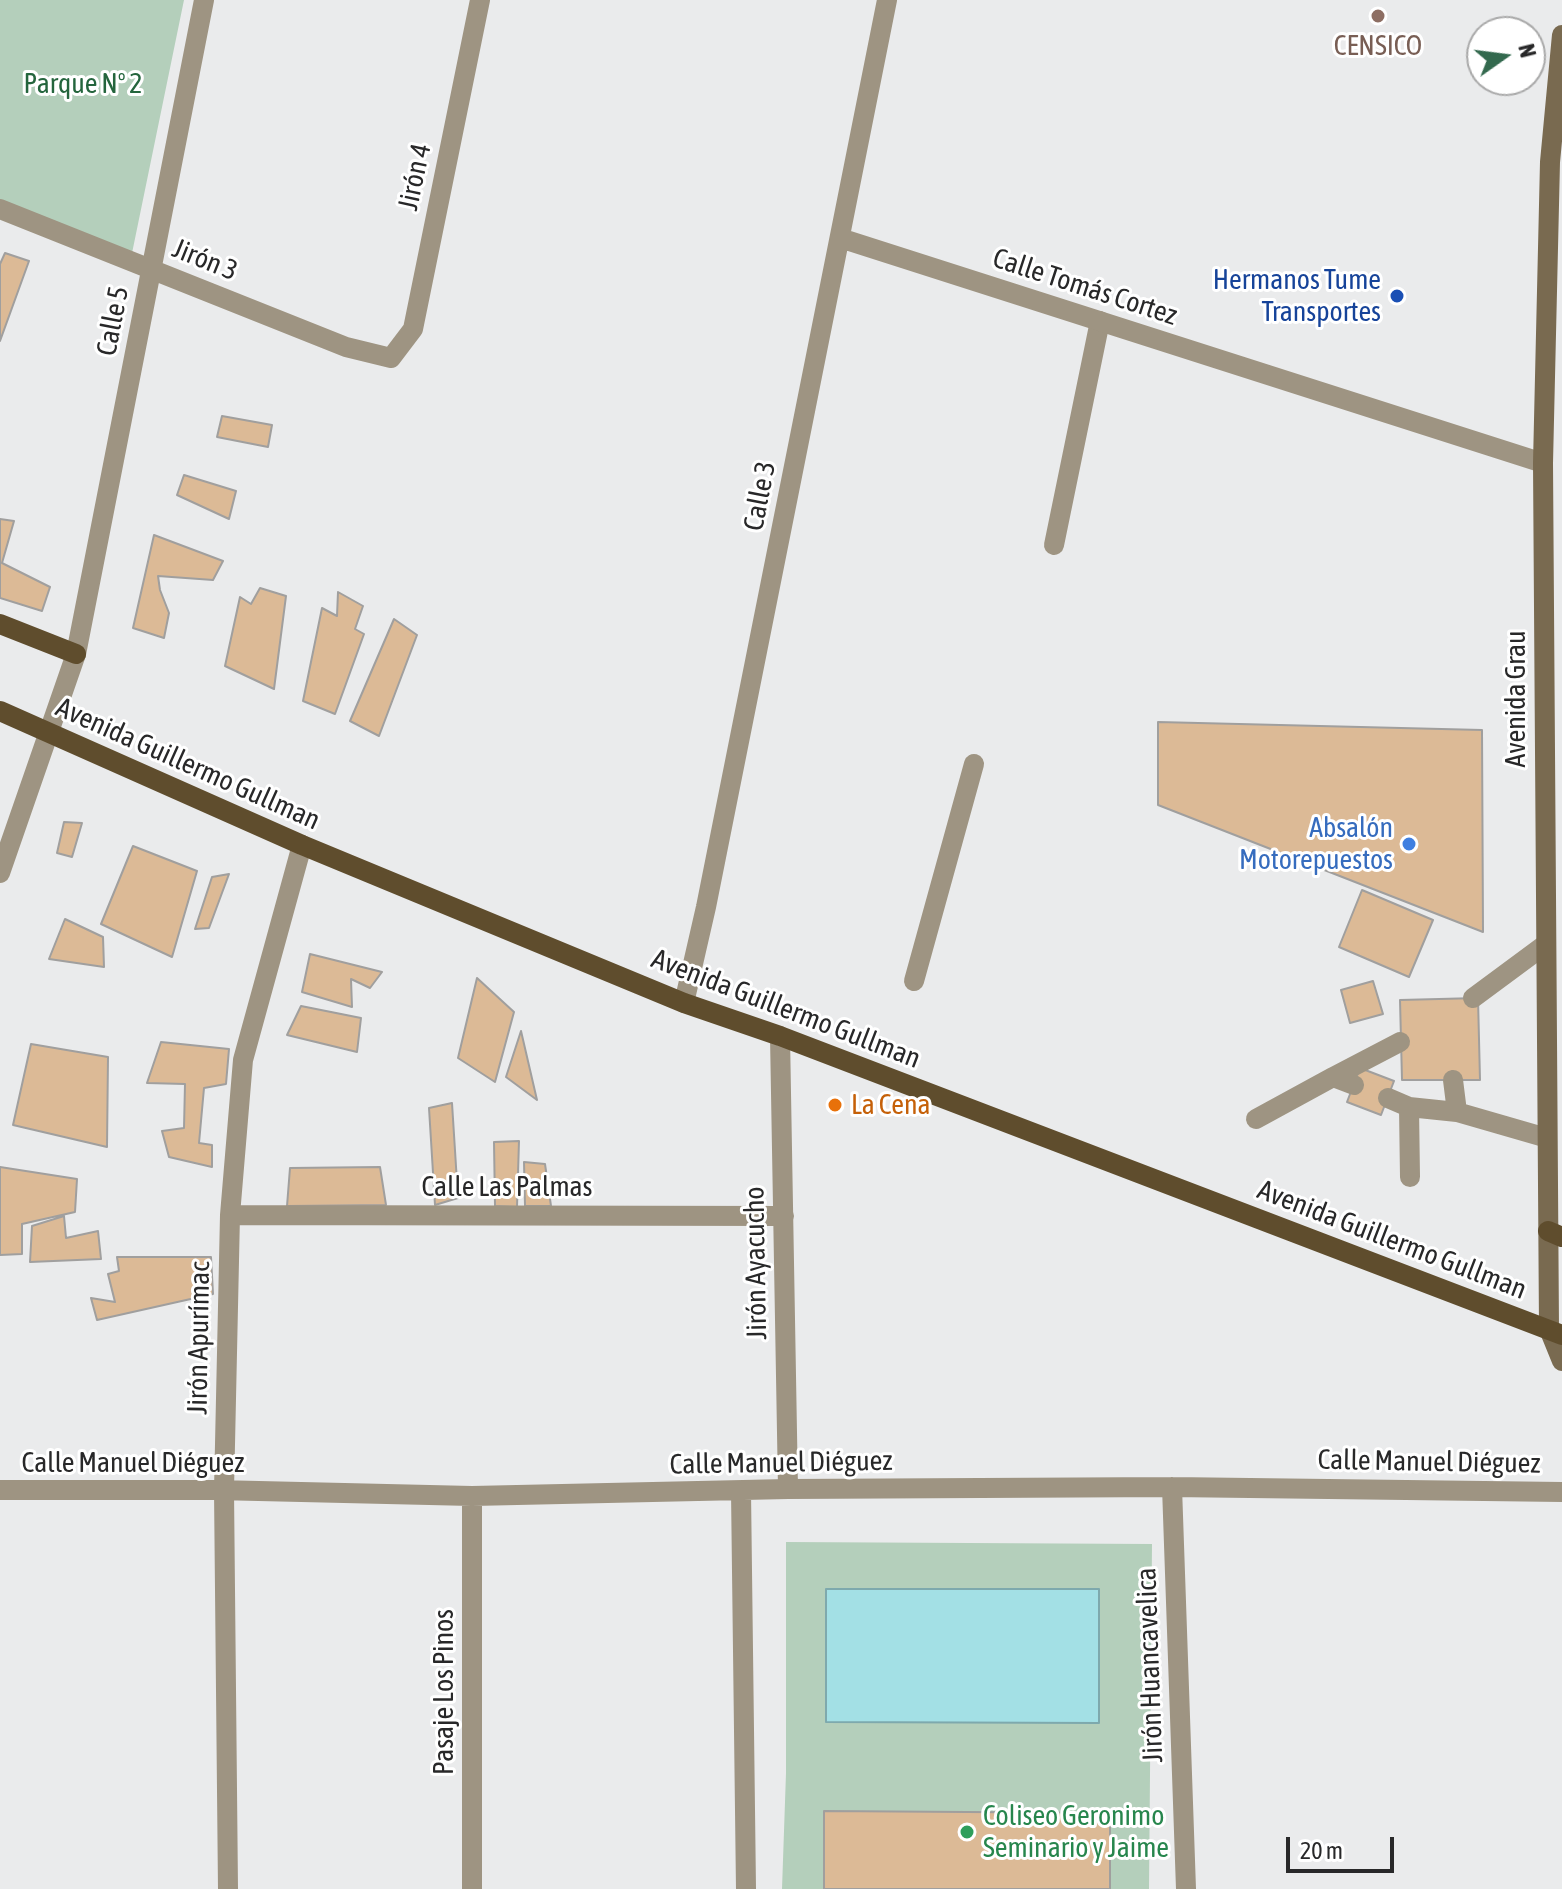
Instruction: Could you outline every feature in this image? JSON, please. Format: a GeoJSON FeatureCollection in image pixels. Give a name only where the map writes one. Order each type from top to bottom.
{"type":"FeatureCollection","features":[{"type":"Feature","properties":{"kind":"main road","name":"Avenida Grau"},"geometry":{"type":"LineString","coordinates":[[1562,35],[1550,162],[1543,463],[1547,1138],[1555,1234],[1555,1332],[1562,1361]]}},
{"type":"Feature","properties":{"kind":"main road","name":"Avenida Guillermo Gullman"},"geometry":{"type":"LineString","coordinates":[[0,624],[76,654]]}},
{"type":"Feature","properties":{"kind":"main road","name":"Avenida Guillermo Gullman"},"geometry":{"type":"LineString","coordinates":[[0,711],[302,845],[684,1003],[780,1036],[1555,1332]]}},
{"type":"Feature","properties":{"kind":"street","name":"Calle 5"},"geometry":{"type":"LineString","coordinates":[[0,873],[76,654],[204,0]]}},
{"type":"Feature","properties":{"kind":"street","name":"Jirón 4"},"geometry":{"type":"LineString","coordinates":[[391,358],[413,329],[480,0]]}},
{"type":"Feature","properties":{"kind":"street","name":"Calle 3"},"geometry":{"type":"LineString","coordinates":[[684,1003],[710,891],[887,0]]}},
{"type":"Feature","properties":{"kind":"street","name":"Jirón 3"},"geometry":{"type":"LineString","coordinates":[[0,209],[346,347],[391,358]]}},
{"type":"Feature","properties":{"kind":"street","name":"Calle Tomás Cortez"},"geometry":{"type":"LineString","coordinates":[[840,238],[1543,463]]}},
{"type":"Feature","properties":{"kind":"street"},"geometry":{"type":"LineString","coordinates":[[1054,545],[1100,321]]}},
{"type":"Feature","properties":{"kind":"street"},"geometry":{"type":"LineString","coordinates":[[914,981],[974,764]]}},
{"type":"Feature","properties":{"kind":"street","name":"Jirón Apurímac"},"geometry":{"type":"LineString","coordinates":[[228,1889],[224,1490],[230,1215],[243,1060],[302,845]]}},
{"type":"Feature","properties":{"kind":"street"},"geometry":{"type":"LineString","coordinates":[[1473,998],[1546,944]]}},
{"type":"Feature","properties":{"kind":"street","name":"Jirón Ayacucho"},"geometry":{"type":"LineString","coordinates":[[780,1036],[788,1489]]}},
{"type":"Feature","properties":{"kind":"street"},"geometry":{"type":"LineString","coordinates":[[1256,1119],[1400,1042]]}},
{"type":"Feature","properties":{"kind":"street"},"geometry":{"type":"LineString","coordinates":[[1333,1077],[1354,1085]]}},
{"type":"Feature","properties":{"kind":"street"},"geometry":{"type":"LineString","coordinates":[[1453,1080],[1457,1112]]}},
{"type":"Feature","properties":{"kind":"street"},"geometry":{"type":"LineString","coordinates":[[1388,1098],[1409,1107],[1457,1112],[1547,1138]]}},
{"type":"Feature","properties":{"kind":"street"},"geometry":{"type":"LineString","coordinates":[[1409,1107],[1410,1177]]}},
{"type":"Feature","properties":{"kind":"street","name":"Calle Las Palmas"},"geometry":{"type":"LineString","coordinates":[[230,1215],[784,1216]]}},
{"type":"Feature","properties":{"kind":"street","name":"Calle Manuel Diéguez"},"geometry":{"type":"LineString","coordinates":[[0,1490],[224,1490],[472,1496],[788,1489],[1172,1487],[1562,1492]]}},
{"type":"Feature","properties":{"kind":"street","name":"Jirón Huancavelica"},"geometry":{"type":"LineString","coordinates":[[1172,1487],[1186,1889]]}},
{"type":"Feature","properties":{"kind":"street"},"geometry":{"type":"LineString","coordinates":[[741,1491],[746,1889]]}},
{"type":"Feature","properties":{"kind":"street","name":"Pasaje Los Pinos"},"geometry":{"type":"LineString","coordinates":[[472,1496],[472,1889]]}},
{"type":"Feature","properties":{"kind":"green space","name":"Parque Nº 2"},"geometry":{"type":"Polygon","coordinates":[[[0,0],[184,0],[131,258],[0,205],[0,0]]]}},
{"type":"Feature","properties":{"kind":"green space"},"geometry":{"type":"Polygon","coordinates":[[[786,1542],[1152,1544],[1149,1889],[782,1889],[786,1773],[786,1542]]]}},
{"type":"Feature","properties":{"kind":"water"},"geometry":{"type":"Polygon","coordinates":[[[826,1589],[1099,1589],[1099,1723],[826,1722],[826,1589]]]}},
{"type":"Feature","properties":{"kind":"building"},"geometry":{"type":"Polygon","coordinates":[[[5,253],[29,261],[0,341],[0,264],[5,253]]]}},
{"type":"Feature","properties":{"kind":"building"},"geometry":{"type":"Polygon","coordinates":[[[222,416],[272,425],[268,447],[217,437],[222,416]]]}},
{"type":"Feature","properties":{"kind":"building"},"geometry":{"type":"Polygon","coordinates":[[[184,475],[236,491],[229,519],[177,495],[184,475]]]}},
{"type":"Feature","properties":{"kind":"building"},"geometry":{"type":"Polygon","coordinates":[[[0,519],[14,521],[2,563],[50,587],[42,611],[0,598],[0,519]]]}},
{"type":"Feature","properties":{"kind":"building"},"geometry":{"type":"Polygon","coordinates":[[[154,535],[223,561],[213,580],[158,576],[169,613],[164,638],[133,628],[154,535]]]}},
{"type":"Feature","properties":{"kind":"building"},"geometry":{"type":"Polygon","coordinates":[[[260,588],[286,596],[274,689],[225,666],[240,597],[251,604],[260,588]]]}},
{"type":"Feature","properties":{"kind":"building"},"geometry":{"type":"Polygon","coordinates":[[[338,592],[363,606],[355,629],[364,634],[335,714],[303,701],[322,608],[337,616],[338,592]]]}},
{"type":"Feature","properties":{"kind":"building"},"geometry":{"type":"Polygon","coordinates":[[[394,619],[417,635],[379,736],[350,721],[394,619]]]}},
{"type":"Feature","properties":{"kind":"building"},"geometry":{"type":"Polygon","coordinates":[[[1158,722],[1482,730],[1483,932],[1158,805],[1158,722]]]}},
{"type":"Feature","properties":{"kind":"building"},"geometry":{"type":"Polygon","coordinates":[[[64,822],[82,823],[72,857],[57,853],[64,822]]]}},
{"type":"Feature","properties":{"kind":"building"},"geometry":{"type":"Polygon","coordinates":[[[133,846],[197,871],[172,957],[101,924],[133,846]]]}},
{"type":"Feature","properties":{"kind":"building"},"geometry":{"type":"Polygon","coordinates":[[[229,874],[209,928],[195,929],[212,877],[229,874]]]}},
{"type":"Feature","properties":{"kind":"building"},"geometry":{"type":"Polygon","coordinates":[[[1362,890],[1433,920],[1409,977],[1339,947],[1362,890]]]}},
{"type":"Feature","properties":{"kind":"building"},"geometry":{"type":"Polygon","coordinates":[[[65,919],[103,937],[104,967],[49,959],[65,919]]]}},
{"type":"Feature","properties":{"kind":"building"},"geometry":{"type":"Polygon","coordinates":[[[310,954],[382,972],[370,988],[351,979],[352,1007],[302,992],[310,954]]]}},
{"type":"Feature","properties":{"kind":"building"},"geometry":{"type":"Polygon","coordinates":[[[477,978],[514,1012],[495,1082],[458,1058],[477,978]]]}},
{"type":"Feature","properties":{"kind":"building"},"geometry":{"type":"Polygon","coordinates":[[[1373,981],[1383,1014],[1350,1023],[1341,990],[1373,981]]]}},
{"type":"Feature","properties":{"kind":"building"},"geometry":{"type":"Polygon","coordinates":[[[1478,998],[1480,1080],[1402,1080],[1400,1000],[1478,998]]]}},
{"type":"Feature","properties":{"kind":"building"},"geometry":{"type":"Polygon","coordinates":[[[301,1006],[361,1018],[357,1052],[287,1035],[301,1006]]]}},
{"type":"Feature","properties":{"kind":"building"},"geometry":{"type":"Polygon","coordinates":[[[521,1031],[537,1100],[506,1077],[521,1031]]]}},
{"type":"Feature","properties":{"kind":"building"},"geometry":{"type":"Polygon","coordinates":[[[161,1042],[229,1049],[226,1084],[204,1088],[199,1143],[212,1145],[212,1167],[169,1157],[162,1131],[184,1128],[185,1084],[147,1083],[161,1042]]]}},
{"type":"Feature","properties":{"kind":"building"},"geometry":{"type":"Polygon","coordinates":[[[31,1044],[108,1057],[107,1147],[13,1125],[31,1044]]]}},
{"type":"Feature","properties":{"kind":"building"},"geometry":{"type":"Polygon","coordinates":[[[1360,1068],[1394,1081],[1381,1115],[1347,1102],[1360,1068]]]}},
{"type":"Feature","properties":{"kind":"building"},"geometry":{"type":"Polygon","coordinates":[[[452,1103],[458,1198],[435,1205],[429,1108],[452,1103]]]}},
{"type":"Feature","properties":{"kind":"building"},"geometry":{"type":"Polygon","coordinates":[[[519,1141],[517,1207],[495,1206],[494,1142],[519,1141]]]}},
{"type":"Feature","properties":{"kind":"building"},"geometry":{"type":"Polygon","coordinates":[[[524,1162],[545,1164],[551,1206],[525,1206],[524,1162]]]}},
{"type":"Feature","properties":{"kind":"building"},"geometry":{"type":"Polygon","coordinates":[[[0,1167],[77,1179],[75,1212],[22,1224],[22,1254],[0,1255],[0,1167]]]}},
{"type":"Feature","properties":{"kind":"building"},"geometry":{"type":"Polygon","coordinates":[[[380,1167],[386,1205],[287,1206],[290,1168],[380,1167]]]}},
{"type":"Feature","properties":{"kind":"building"},"geometry":{"type":"Polygon","coordinates":[[[64,1216],[66,1238],[98,1231],[101,1259],[30,1262],[32,1226],[64,1216]]]}},
{"type":"Feature","properties":{"kind":"building"},"geometry":{"type":"Polygon","coordinates":[[[117,1257],[211,1257],[213,1294],[97,1320],[91,1298],[115,1302],[108,1274],[119,1271],[117,1257]]]}},
{"type":"Feature","properties":{"kind":"building"},"geometry":{"type":"Polygon","coordinates":[[[824,1811],[1110,1813],[1110,1889],[824,1889],[824,1811]]]}},
{"type":"Feature","properties":{"kind":"place","name":"CENSICO"},"geometry":{"type":"Point","coordinates":[1378,16]}},
{"type":"Feature","properties":{"kind":"place","name":"Hermanos Tume Transportes"},"geometry":{"type":"Point","coordinates":[1397,296]}},
{"type":"Feature","properties":{"kind":"place","name":"Absalón Motorepuestos"},"geometry":{"type":"Point","coordinates":[1409,844]}},
{"type":"Feature","properties":{"kind":"place","name":"La Cena"},"geometry":{"type":"Point","coordinates":[835,1105]}},
{"type":"Feature","properties":{"kind":"place","name":"Coliseo Geronimo Seminario y Jaime"},"geometry":{"type":"Point","coordinates":[967,1832]}}]}
